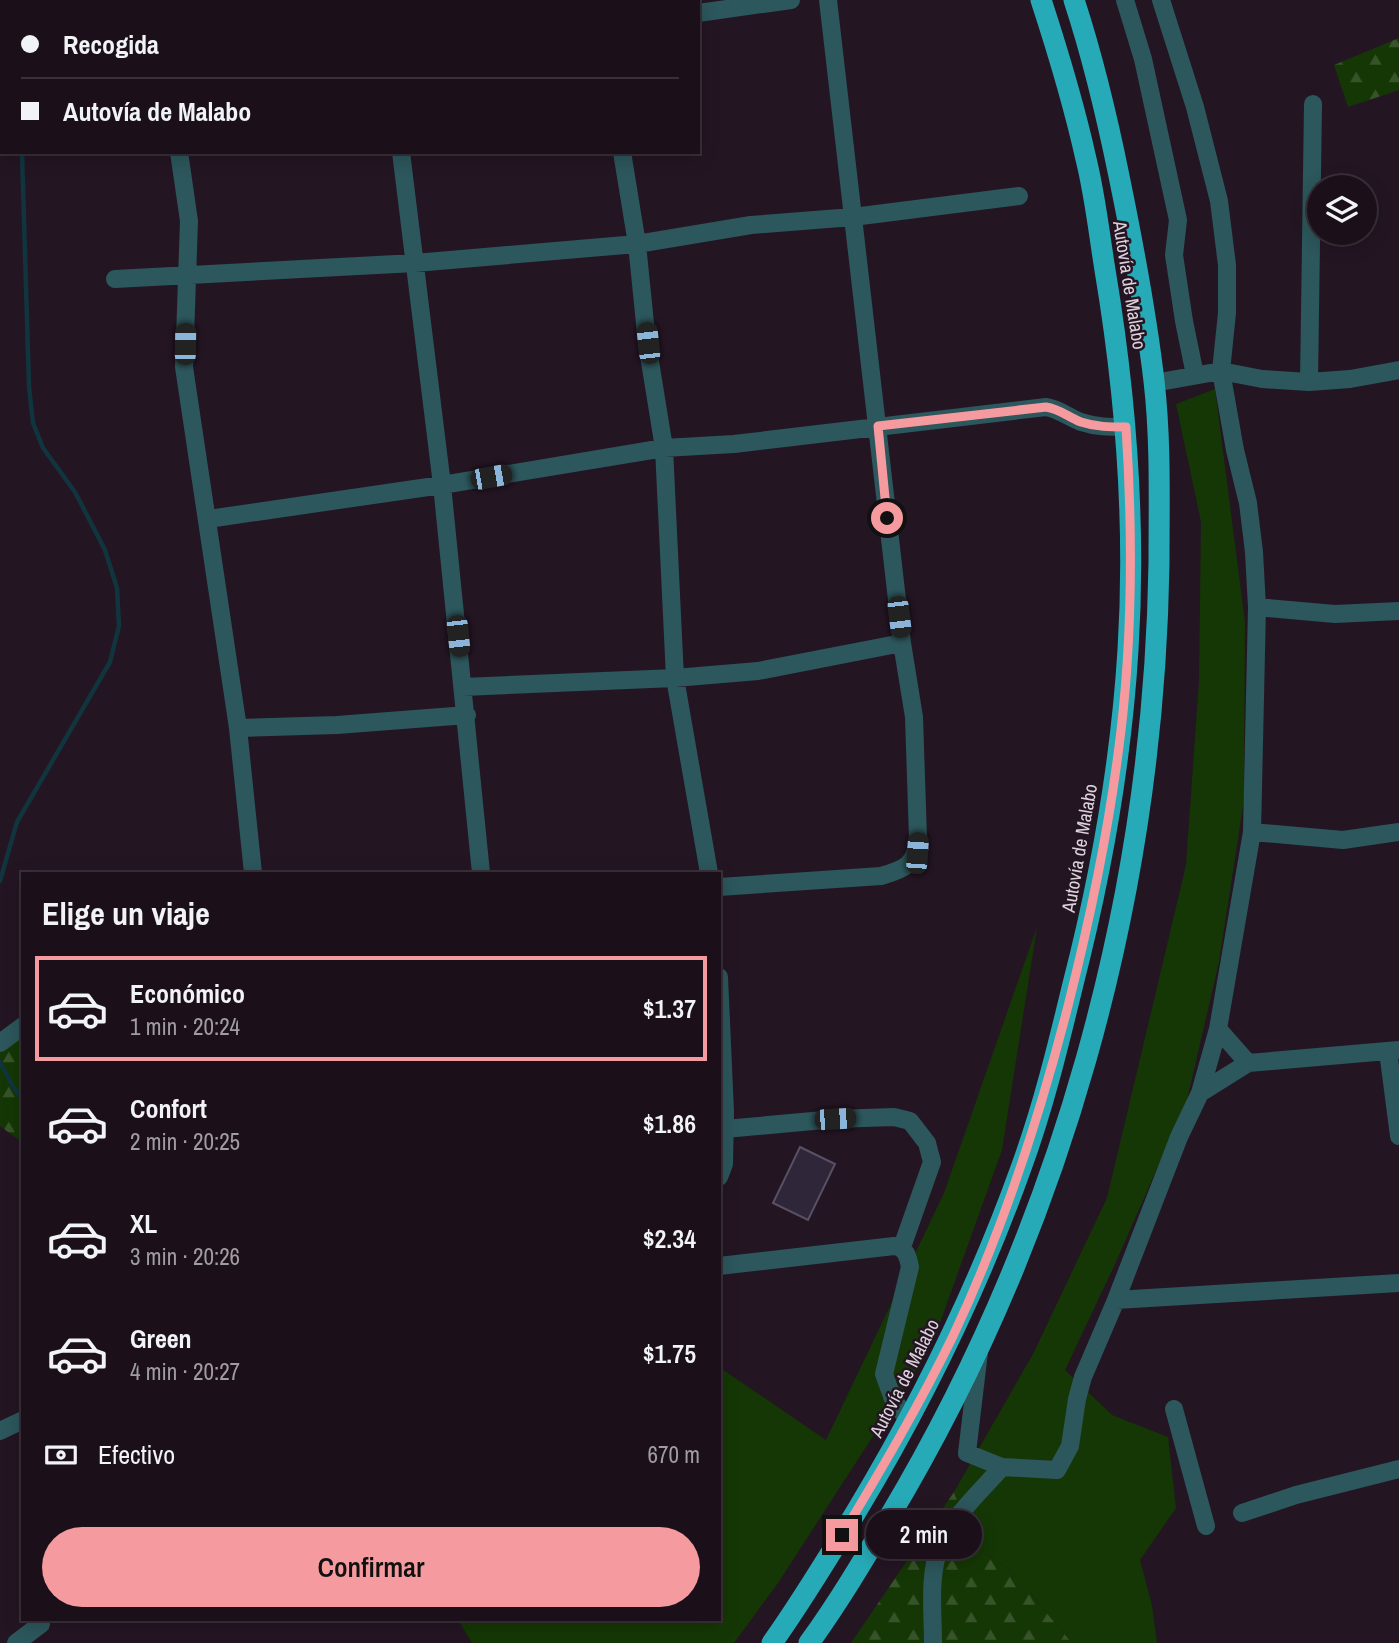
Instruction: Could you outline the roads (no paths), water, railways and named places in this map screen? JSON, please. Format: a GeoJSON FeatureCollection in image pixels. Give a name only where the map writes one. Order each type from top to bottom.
{"type":"FeatureCollection","features":[{"type":"Feature","properties":{"kind":"highway","name":"Autovía de Malabo"},"geometry":{"type":"LineString","coordinates":[[772,1643],[804,1599],[893,1450],[953,1335],[1023,1166],[1052,1067],[1089,922],[1118,753],[1128,648],[1130,496],[1126,427],[1087,160],[1041,0]]}},
{"type":"Feature","properties":{"kind":"highway","name":"Autovía de Malabo"},"geometry":{"type":"LineString","coordinates":[[809,1643],[834,1609],[919,1466],[979,1351],[1036,1212],[1086,1064],[1121,919],[1148,753],[1158,637],[1160,486],[1154,383],[1132,239],[1105,108],[1074,0]]}},
{"type":"Feature","properties":{"kind":"street"},"geometry":{"type":"LineString","coordinates":[[700,13],[791,0]]}},
{"type":"Feature","properties":{"kind":"street"},"geometry":{"type":"LineString","coordinates":[[721,887],[881,876],[899,871],[911,863],[917,853],[914,717],[889,541],[828,0]]}},
{"type":"Feature","properties":{"kind":"street"},"geometry":{"type":"LineString","coordinates":[[1125,0],[1143,59],[1178,220],[1174,255],[1195,375]]}},
{"type":"Feature","properties":{"kind":"street"},"geometry":{"type":"LineString","coordinates":[[979,1351],[967,1453],[1002,1467],[1057,1470],[1070,1446],[1083,1377],[1179,1137],[1200,1093],[1218,1029],[1252,832],[1257,607],[1248,503],[1235,450],[1221,371],[1227,313],[1227,265],[1219,201],[1195,107],[1161,0]]}},
{"type":"Feature","properties":{"kind":"street"},"geometry":{"type":"LineString","coordinates":[[1309,382],[1313,104]]}},
{"type":"Feature","properties":{"kind":"street"},"geometry":{"type":"LineString","coordinates":[[179,154],[189,221],[184,367],[238,728],[253,872]]}},
{"type":"Feature","properties":{"kind":"street"},"geometry":{"type":"LineString","coordinates":[[401,154],[442,485],[481,872]]}},
{"type":"Feature","properties":{"kind":"street"},"geometry":{"type":"LineString","coordinates":[[622,154],[664,448],[675,678],[709,872]]}},
{"type":"Feature","properties":{"kind":"street"},"geometry":{"type":"LineString","coordinates":[[115,279],[415,263],[637,244],[751,225],[853,217],[1019,196]]}},
{"type":"Feature","properties":{"kind":"street"},"geometry":{"type":"LineString","coordinates":[[1154,383],[1221,371],[1262,379],[1309,382],[1350,379],[1399,370]]}},
{"type":"Feature","properties":{"kind":"street"},"geometry":{"type":"LineString","coordinates":[[208,519],[442,485],[664,448],[734,444],[1046,407],[1056,408],[1093,426],[1126,427]]}},
{"type":"Feature","properties":{"kind":"street"},"geometry":{"type":"LineString","coordinates":[[1257,607],[1335,614],[1399,611]]}},
{"type":"Feature","properties":{"kind":"street"},"geometry":{"type":"LineString","coordinates":[[464,687],[675,678],[785,667],[902,643]]}},
{"type":"Feature","properties":{"kind":"street"},"geometry":{"type":"LineString","coordinates":[[238,728],[337,725],[467,715]]}},
{"type":"Feature","properties":{"kind":"street"},"geometry":{"type":"LineString","coordinates":[[1252,832],[1343,840],[1399,832]]}},
{"type":"Feature","properties":{"kind":"street"},"geometry":{"type":"LineString","coordinates":[[0,1043],[21,1027]]}},
{"type":"Feature","properties":{"kind":"street"},"geometry":{"type":"LineString","coordinates":[[721,1028],[725,1129],[724,1164],[721,1172]]}},
{"type":"Feature","properties":{"kind":"street"},"geometry":{"type":"LineString","coordinates":[[1218,1029],[1248,1063]]}},
{"type":"Feature","properties":{"kind":"street"},"geometry":{"type":"LineString","coordinates":[[1200,1093],[1248,1063],[1393,1050],[1399,1136]]}},
{"type":"Feature","properties":{"kind":"street"},"geometry":{"type":"LineString","coordinates":[[725,1129],[835,1119],[894,1117],[911,1121],[927,1143],[932,1162],[902,1247]]}},
{"type":"Feature","properties":{"kind":"street"},"geometry":{"type":"LineString","coordinates":[[721,1266],[902,1247],[906,1251],[910,1267],[884,1374],[893,1399],[908,1420]]}},
{"type":"Feature","properties":{"kind":"street"},"geometry":{"type":"LineString","coordinates":[[1116,1300],[1399,1283]]}},
{"type":"Feature","properties":{"kind":"street"},"geometry":{"type":"LineString","coordinates":[[1174,1409],[1206,1526]]}},
{"type":"Feature","properties":{"kind":"street"},"geometry":{"type":"LineString","coordinates":[[0,1431],[21,1421]]}},
{"type":"Feature","properties":{"kind":"street"},"geometry":{"type":"LineString","coordinates":[[933,1643],[935,1563],[940,1545],[952,1524],[1002,1467]]}},
{"type":"Feature","properties":{"kind":"street"},"geometry":{"type":"LineString","coordinates":[[1242,1513],[1296,1494],[1399,1469]]}},
{"type":"Feature","properties":{"kind":"street"},"geometry":{"type":"LineString","coordinates":[[16,1643],[41,1624]]}},
{"type":"Feature","properties":{"kind":"waterway"},"geometry":{"type":"LineString","coordinates":[[0,881],[17,822],[110,662],[119,626],[117,588],[105,550],[75,492],[43,448],[33,423],[29,387],[22,154]]}},
{"type":"Feature","properties":{"kind":"waterway"},"geometry":{"type":"LineString","coordinates":[[0,1062],[21,1096]]}}]}
